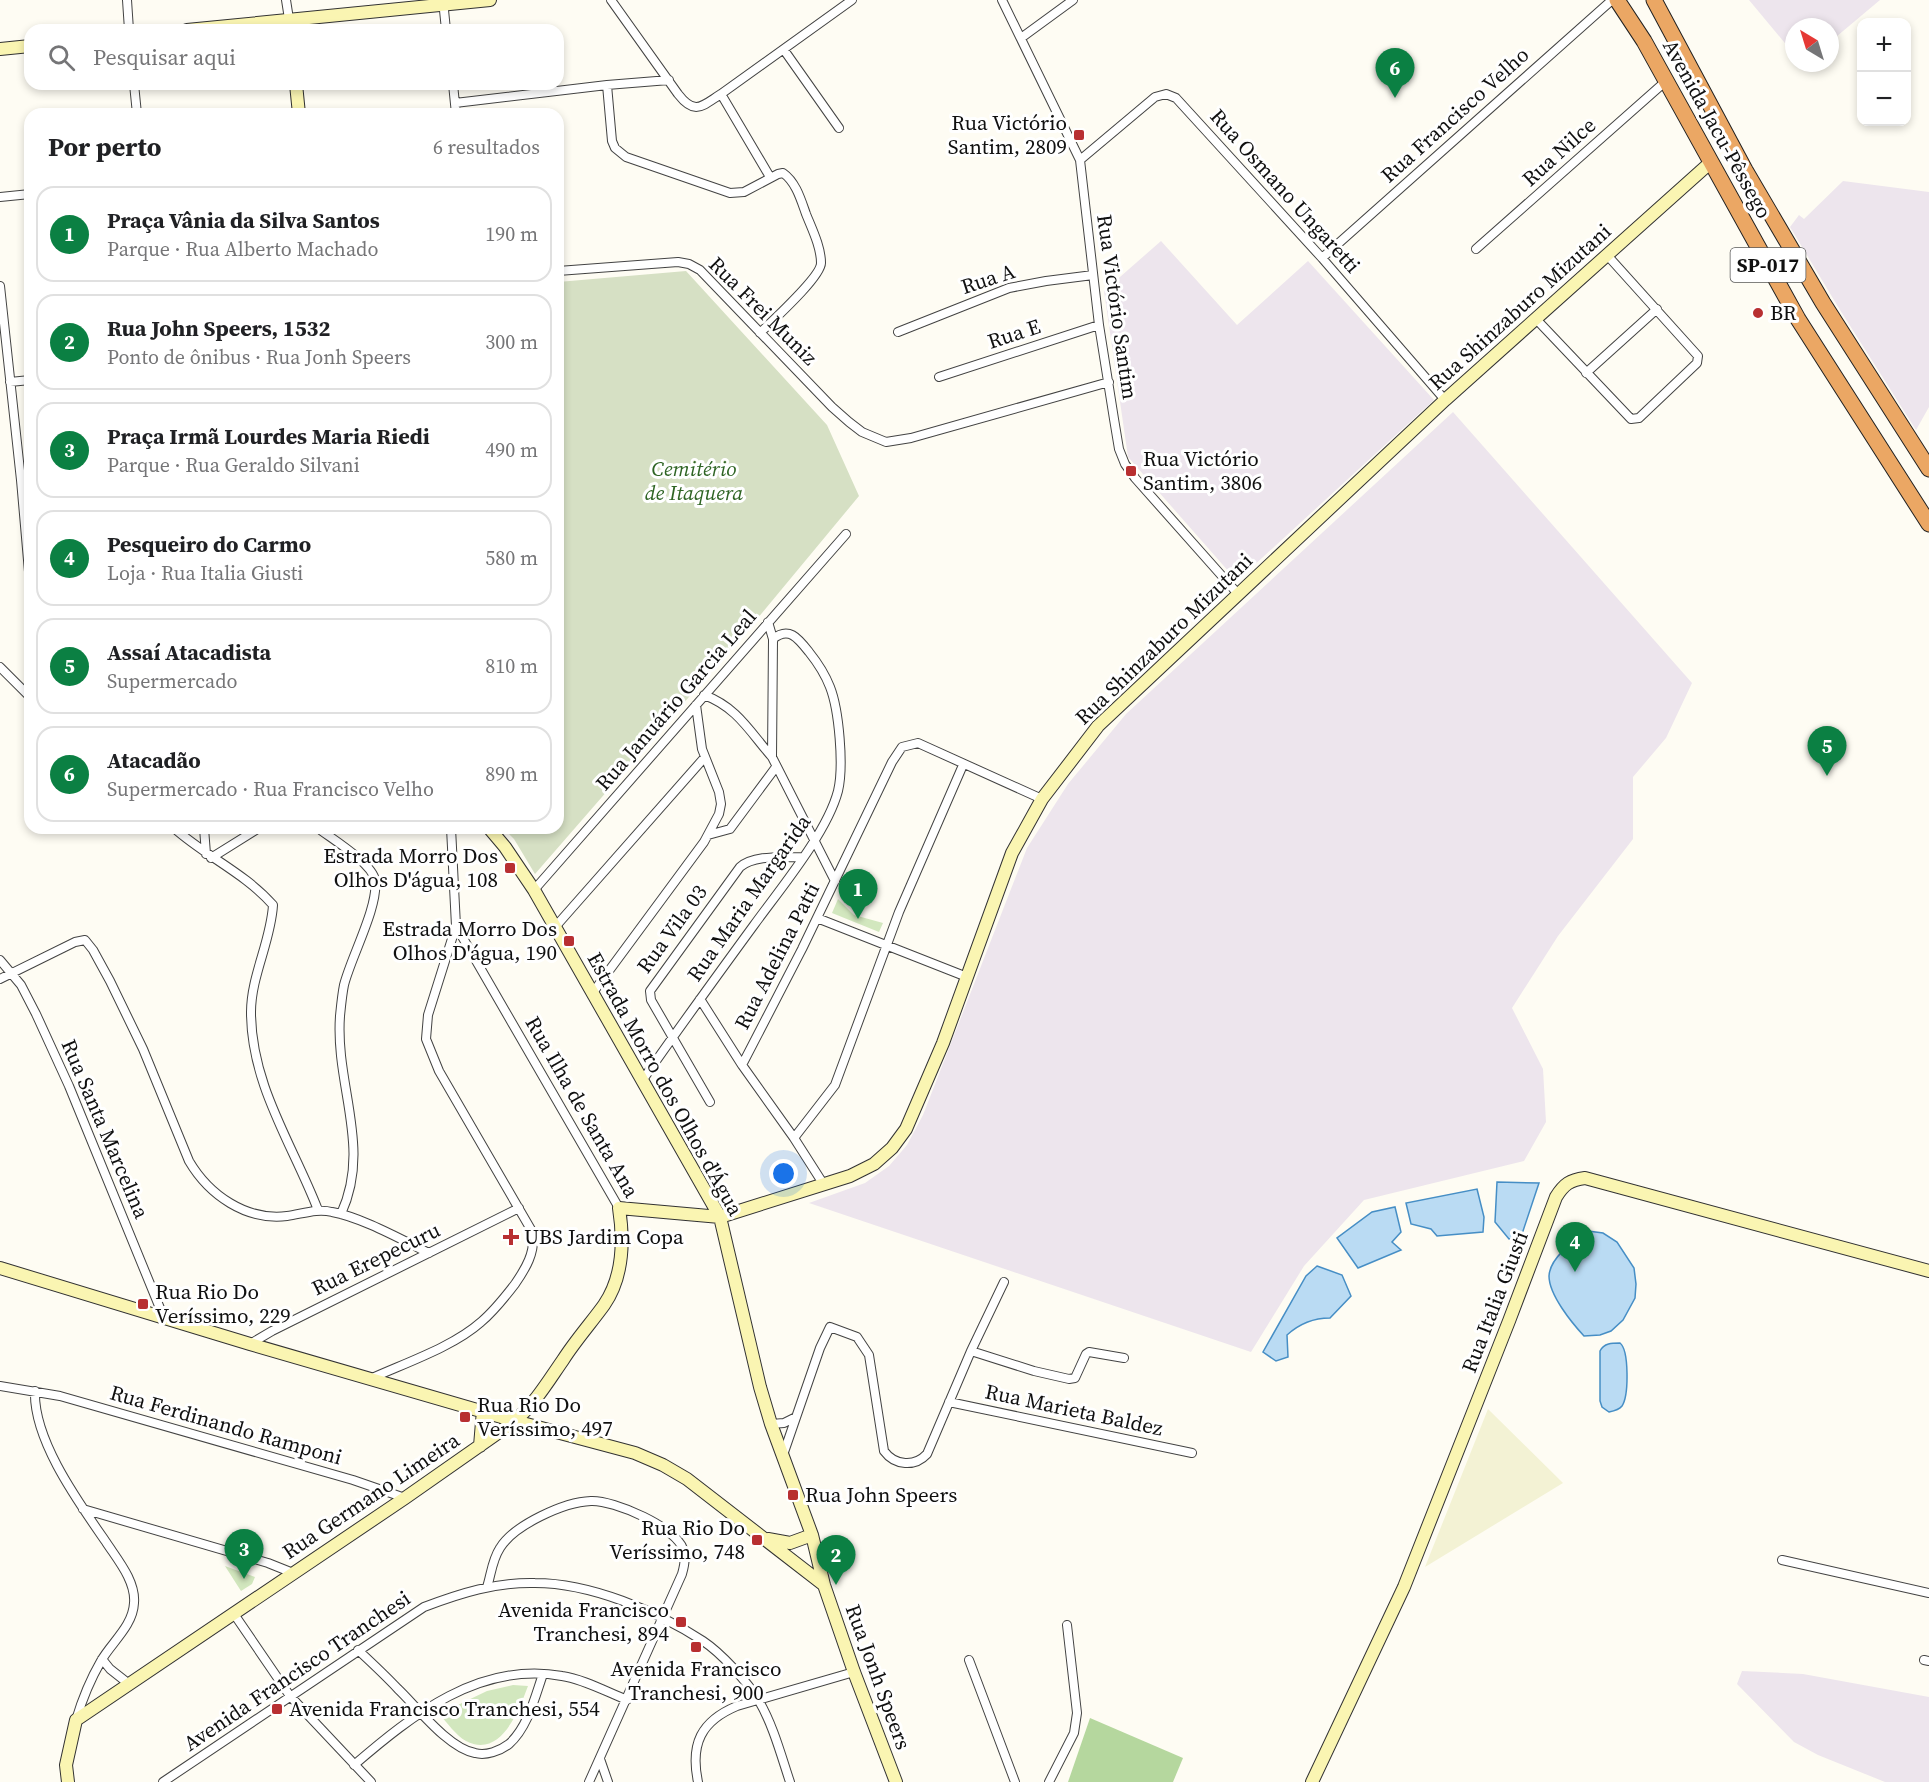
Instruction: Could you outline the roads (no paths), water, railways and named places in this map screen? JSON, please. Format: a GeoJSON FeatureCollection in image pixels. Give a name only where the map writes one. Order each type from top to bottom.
{"type":"FeatureCollection","features":[{"type":"Feature","properties":{"kind":"highway","name":"Avenida Jacu-Pêssego"},"geometry":{"type":"LineString","coordinates":[[1617,0],[1644,41],[1798,319],[1929,524]]}},
{"type":"Feature","properties":{"kind":"highway","name":"Avenida Jacu-Pêssego"},"geometry":{"type":"LineString","coordinates":[[1654,0],[1745,170],[1817,293],[1929,469]]}},
{"type":"Feature","properties":{"kind":"street"},"geometry":{"type":"LineString","coordinates":[[127,0],[129,24]]}},
{"type":"Feature","properties":{"kind":"street"},"geometry":{"type":"LineString","coordinates":[[286,0],[289,24]]}},
{"type":"Feature","properties":{"kind":"street"},"geometry":{"type":"LineString","coordinates":[[296,24],[443,2],[490,0]]}},
{"type":"Feature","properties":{"kind":"street"},"geometry":{"type":"LineString","coordinates":[[611,0],[684,102],[693,108],[721,94],[784,50],[847,1]]}},
{"type":"Feature","properties":{"kind":"street","name":"Rua Victório Santim"},"geometry":{"type":"LineString","coordinates":[[1002,0],[1080,160],[1100,325],[1117,438],[1125,464],[1134,478],[1238,594]]}},
{"type":"Feature","properties":{"kind":"street"},"geometry":{"type":"LineString","coordinates":[[1022,38],[1073,0]]}},
{"type":"Feature","properties":{"kind":"street","name":"Rua Francisco Velho"},"geometry":{"type":"LineString","coordinates":[[1322,258],[1612,0]]}},
{"type":"Feature","properties":{"kind":"street"},"geometry":{"type":"LineString","coordinates":[[443,2],[445,24]]}},
{"type":"Feature","properties":{"kind":"street"},"geometry":{"type":"LineString","coordinates":[[0,49],[24,47]]}},
{"type":"Feature","properties":{"kind":"street"},"geometry":{"type":"LineString","coordinates":[[784,50],[839,128]]}},
{"type":"Feature","properties":{"kind":"street"},"geometry":{"type":"LineString","coordinates":[[455,103],[607,85],[669,81]]}},
{"type":"Feature","properties":{"kind":"street","name":"Rua Nilce"},"geometry":{"type":"LineString","coordinates":[[1476,249],[1666,81]]}},
{"type":"Feature","properties":{"kind":"street"},"geometry":{"type":"LineString","coordinates":[[607,85],[612,141],[615,148],[626,157],[730,193],[744,192],[770,177],[783,174],[793,183],[811,228],[821,265],[819,272],[811,282],[760,333]]}},
{"type":"Feature","properties":{"kind":"street"},"geometry":{"type":"LineString","coordinates":[[135,90],[136,108]]}},
{"type":"Feature","properties":{"kind":"street"},"geometry":{"type":"LineString","coordinates":[[297,90],[298,108]]}},
{"type":"Feature","properties":{"kind":"street"},"geometry":{"type":"LineString","coordinates":[[454,90],[455,108]]}},
{"type":"Feature","properties":{"kind":"street"},"geometry":{"type":"LineString","coordinates":[[721,94],[770,177]]}},
{"type":"Feature","properties":{"kind":"street","name":"Rua Osmano Ungaretti"},"geometry":{"type":"LineString","coordinates":[[1080,160],[1155,97],[1161,94],[1171,95],[1322,258],[1445,400]]}},
{"type":"Feature","properties":{"kind":"street","name":"Rua Shinzaburo Mizutani"},"geometry":{"type":"LineString","coordinates":[[619,1208],[720,1217],[850,1176],[874,1164],[892,1148],[906,1129],[943,1043],[1012,853],[1042,799],[1098,726],[1445,400],[1711,162]]}},
{"type":"Feature","properties":{"kind":"street"},"geometry":{"type":"LineString","coordinates":[[0,197],[24,195]]}},
{"type":"Feature","properties":{"kind":"street"},"geometry":{"type":"LineString","coordinates":[[1536,319],[1631,419],[1639,418],[1698,360],[1696,353],[1607,255]]}},
{"type":"Feature","properties":{"kind":"street","name":"Rua Frei Muniz"},"geometry":{"type":"LineString","coordinates":[[564,271],[678,262],[689,264],[700,270],[849,422],[862,432],[886,442],[911,438],[1109,382]]}},
{"type":"Feature","properties":{"kind":"street","name":"Rua A"},"geometry":{"type":"LineString","coordinates":[[898,332],[1009,288],[1093,275]]}},
{"type":"Feature","properties":{"kind":"street"},"geometry":{"type":"LineString","coordinates":[[0,286],[10,382],[24,468]]}},
{"type":"Feature","properties":{"kind":"street"},"geometry":{"type":"LineString","coordinates":[[1586,373],[1657,309]]}},
{"type":"Feature","properties":{"kind":"street","name":"Rua E"},"geometry":{"type":"LineString","coordinates":[[939,377],[1100,325]]}},
{"type":"Feature","properties":{"kind":"street"},"geometry":{"type":"LineString","coordinates":[[10,382],[24,381]]}},
{"type":"Feature","properties":{"kind":"street","name":"Rua Januário Garcia Leal"},"geometry":{"type":"LineString","coordinates":[[534,890],[846,534]]}},
{"type":"Feature","properties":{"kind":"street"},"geometry":{"type":"LineString","coordinates":[[768,622],[773,639],[772,757]]}},
{"type":"Feature","properties":{"kind":"street","name":"Rua Maria Margarida"},"geometry":{"type":"LineString","coordinates":[[642,1081],[815,840],[835,801],[840,758],[835,704],[826,678],[796,637],[782,633],[773,639]]}},
{"type":"Feature","properties":{"kind":"street"},"geometry":{"type":"LineString","coordinates":[[0,668],[24,691]]}},
{"type":"Feature","properties":{"kind":"street"},"geometry":{"type":"LineString","coordinates":[[704,695],[721,702],[734,711],[772,757],[835,881]]}},
{"type":"Feature","properties":{"kind":"street"},"geometry":{"type":"LineString","coordinates":[[594,992],[715,824],[721,804],[720,792],[699,738],[696,705]]}},
{"type":"Feature","properties":{"kind":"street","name":"Rua Adelina Patti"},"geometry":{"type":"LineString","coordinates":[[742,1065],[817,918],[892,762],[902,747],[918,743],[963,765]]}},
{"type":"Feature","properties":{"kind":"street"},"geometry":{"type":"LineString","coordinates":[[556,926],[705,757]]}},
{"type":"Feature","properties":{"kind":"street"},"geometry":{"type":"LineString","coordinates":[[794,1138],[835,1085],[885,945],[963,765],[1042,799]]}},
{"type":"Feature","properties":{"kind":"street"},"geometry":{"type":"LineString","coordinates":[[708,835],[730,829],[776,767]]}},
{"type":"Feature","properties":{"kind":"street"},"geometry":{"type":"LineString","coordinates":[[182,834],[209,856],[247,881],[273,905],[268,937],[252,996],[253,1039],[262,1083],[271,1107],[298,1161],[318,1210]]}},
{"type":"Feature","properties":{"kind":"street"},"geometry":{"type":"LineString","coordinates":[[205,834],[209,856]]}},
{"type":"Feature","properties":{"kind":"street"},"geometry":{"type":"LineString","coordinates":[[209,856],[248,834]]}},
{"type":"Feature","properties":{"kind":"street"},"geometry":{"type":"LineString","coordinates":[[326,834],[367,866],[374,876],[375,886],[370,910],[341,1002],[340,1044],[355,1150],[353,1182],[341,1214]]}},
{"type":"Feature","properties":{"kind":"street","name":"Rua Ilha de Santa Ana"},"geometry":{"type":"LineString","coordinates":[[451,834],[456,926],[619,1208],[623,1246],[616,1278],[606,1302],[563,1359],[532,1407],[515,1421]]}},
{"type":"Feature","properties":{"kind":"street","name":"Estrada Morro dos Olhos d'Água"},"geometry":{"type":"LineString","coordinates":[[494,834],[534,890],[556,926],[720,1217],[760,1387],[771,1424],[812,1534],[824,1585]]}},
{"type":"Feature","properties":{"kind":"street","name":"Rua Vila 03"},"geometry":{"type":"LineString","coordinates":[[710,1102],[649,995],[656,980],[745,863],[763,859],[803,857]]}},
{"type":"Feature","properties":{"kind":"street"},"geometry":{"type":"LineString","coordinates":[[817,918],[967,977]]}},
{"type":"Feature","properties":{"kind":"street"},"geometry":{"type":"LineString","coordinates":[[370,1379],[457,1339],[481,1322],[522,1275],[534,1245],[533,1233],[440,1071],[426,1039],[428,1015],[456,926]]}},
{"type":"Feature","properties":{"kind":"street"},"geometry":{"type":"LineString","coordinates":[[0,979],[80,940],[85,940],[93,950],[142,1049],[183,1150],[197,1175],[222,1197],[248,1213],[271,1217],[318,1210],[341,1214],[429,1253]]}},
{"type":"Feature","properties":{"kind":"street","name":"Rua Santa Marcelina"},"geometry":{"type":"LineString","coordinates":[[0,960],[13,973],[29,998],[69,1086],[164,1318]]}},
{"type":"Feature","properties":{"kind":"street"},"geometry":{"type":"LineString","coordinates":[[700,999],[824,1185]]}},
{"type":"Feature","properties":{"kind":"street","name":"Rua Italia Giusti"},"geometry":{"type":"LineString","coordinates":[[1312,1782],[1404,1587],[1556,1197],[1563,1186],[1572,1180],[1586,1178],[1929,1271]]}},
{"type":"Feature","properties":{"kind":"street","name":"Rua Erepecuru"},"geometry":{"type":"LineString","coordinates":[[250,1344],[519,1208]]}},
{"type":"Feature","properties":{"kind":"street"},"geometry":{"type":"LineString","coordinates":[[0,1268],[370,1379],[635,1453],[687,1479],[824,1585]]}},
{"type":"Feature","properties":{"kind":"street"},"geometry":{"type":"LineString","coordinates":[[783,1455],[820,1348],[831,1327],[857,1337],[869,1355],[884,1451],[893,1460],[910,1464],[921,1461],[927,1454],[970,1351],[1004,1282]]}},
{"type":"Feature","properties":{"kind":"street"},"geometry":{"type":"LineString","coordinates":[[970,1351],[1034,1371],[1069,1379],[1074,1378],[1089,1352],[1124,1358]]}},
{"type":"Feature","properties":{"kind":"street","name":"Rua Ferdinando Ramponi"},"geometry":{"type":"LineString","coordinates":[[0,1386],[60,1396],[353,1480],[405,1498]]}},
{"type":"Feature","properties":{"kind":"street"},"geometry":{"type":"LineString","coordinates":[[35,1391],[35,1404],[41,1428],[68,1484],[130,1581],[135,1603],[127,1625],[102,1659],[81,1703],[66,1765],[68,1782]]}},
{"type":"Feature","properties":{"kind":"street","name":"Rua Marieta Baldez"},"geometry":{"type":"LineString","coordinates":[[949,1402],[1192,1453]]}},
{"type":"Feature","properties":{"kind":"street"},"geometry":{"type":"LineString","coordinates":[[480,1446],[483,1410]]}},
{"type":"Feature","properties":{"kind":"street"},"geometry":{"type":"LineString","coordinates":[[771,1424],[784,1423],[796,1417]]}},
{"type":"Feature","properties":{"kind":"street","name":"Rua Germano Limeira"},"geometry":{"type":"LineString","coordinates":[[76,1720],[515,1421]]}},
{"type":"Feature","properties":{"kind":"street"},"geometry":{"type":"LineString","coordinates":[[487,1587],[498,1550],[513,1534],[538,1517],[571,1503],[606,1502],[638,1514],[661,1527],[679,1542],[684,1550],[682,1574],[589,1782]]}},
{"type":"Feature","properties":{"kind":"street"},"geometry":{"type":"LineString","coordinates":[[83,1509],[294,1573]]}},
{"type":"Feature","properties":{"kind":"street"},"geometry":{"type":"LineString","coordinates":[[764,1538],[790,1542],[812,1534]]}},
{"type":"Feature","properties":{"kind":"street"},"geometry":{"type":"LineString","coordinates":[[1782,1560],[1929,1593]]}},
{"type":"Feature","properties":{"kind":"street","name":"Avenida Francisco Tranchesi"},"geometry":{"type":"LineString","coordinates":[[164,1782],[424,1607],[466,1591],[501,1584],[537,1582],[583,1589],[662,1618],[704,1642],[741,1678],[759,1700],[790,1782]]}},
{"type":"Feature","properties":{"kind":"street","name":"Rua Jonh Speers"},"geometry":{"type":"LineString","coordinates":[[824,1585],[896,1782]]}},
{"type":"Feature","properties":{"kind":"street"},"geometry":{"type":"LineString","coordinates":[[234,1614],[290,1696],[371,1782]]}},
{"type":"Feature","properties":{"kind":"street"},"geometry":{"type":"LineString","coordinates":[[1049,1782],[1074,1733],[1077,1713],[1067,1625]]}},
{"type":"Feature","properties":{"kind":"street"},"geometry":{"type":"LineString","coordinates":[[358,1650],[443,1734],[461,1748],[473,1753],[484,1754],[504,1748],[519,1732],[533,1705],[543,1674]]}},
{"type":"Feature","properties":{"kind":"street"},"geometry":{"type":"LineString","coordinates":[[102,1659],[110,1669],[129,1684]]}},
{"type":"Feature","properties":{"kind":"street"},"geometry":{"type":"LineString","coordinates":[[969,1660],[1015,1782]]}},
{"type":"Feature","properties":{"kind":"street"},"geometry":{"type":"LineString","coordinates":[[698,1782],[695,1766],[701,1733],[709,1722],[721,1713],[854,1672]]}},
{"type":"Feature","properties":{"kind":"street"},"geometry":{"type":"LineString","coordinates":[[354,1765],[421,1711],[488,1680],[523,1674],[564,1676],[627,1700]]}},
{"type":"Feature","properties":{"kind":"street"},"geometry":{"type":"LineString","coordinates":[[600,1759],[608,1782]]}},
{"type":"Feature","properties":{"kind":"street"},"geometry":{"type":"LineString","coordinates":[[180,1770],[181,1782]]}},
{"type":"Feature","properties":{"kind":"water"},"geometry":{"type":"Polygon","coordinates":[[[1497,1182],[1539,1183],[1521,1237],[1509,1239],[1495,1222],[1497,1182]]]}},
{"type":"Feature","properties":{"kind":"water"},"geometry":{"type":"Polygon","coordinates":[[[1477,1189],[1484,1217],[1483,1232],[1437,1236],[1431,1229],[1411,1224],[1406,1203],[1477,1189]]]}},
{"type":"Feature","properties":{"kind":"water"},"geometry":{"type":"Polygon","coordinates":[[[1395,1207],[1401,1232],[1392,1242],[1401,1250],[1358,1268],[1337,1238],[1372,1212],[1395,1207]]]}},
{"type":"Feature","properties":{"kind":"water"},"geometry":{"type":"Polygon","coordinates":[[[1588,1231],[1603,1233],[1617,1242],[1634,1268],[1636,1284],[1635,1298],[1623,1320],[1611,1331],[1600,1335],[1584,1336],[1557,1300],[1549,1276],[1550,1269],[1558,1256],[1588,1231]]]}},
{"type":"Feature","properties":{"kind":"water"},"geometry":{"type":"Polygon","coordinates":[[[1317,1266],[1342,1275],[1351,1296],[1330,1318],[1307,1322],[1287,1335],[1288,1357],[1276,1361],[1263,1352],[1306,1276],[1317,1266]]]}},
{"type":"Feature","properties":{"kind":"water"},"geometry":{"type":"Polygon","coordinates":[[[1611,1343],[1620,1343],[1625,1354],[1626,1392],[1622,1406],[1609,1412],[1602,1407],[1600,1401],[1600,1351],[1611,1343]]]}},
{"type":"Feature","properties":{"kind":"place","name":"Atacadão"},"geometry":{"type":"Point","coordinates":[1395,98]}},
{"type":"Feature","properties":{"kind":"place","name":"Rua Victório Santim, 2809"},"geometry":{"type":"Point","coordinates":[1079,135]}},
{"type":"Feature","properties":{"kind":"place","name":"BR"},"geometry":{"type":"Point","coordinates":[1758,313]}},
{"type":"Feature","properties":{"kind":"place","name":"Rua Victório Santim, 3806"},"geometry":{"type":"Point","coordinates":[1131,471]}},
{"type":"Feature","properties":{"kind":"place","name":"Assaí Atacadista"},"geometry":{"type":"Point","coordinates":[1827,776]}},
{"type":"Feature","properties":{"kind":"place","name":"Estrada Morro Dos Olhos D'água, 108"},"geometry":{"type":"Point","coordinates":[510,868]}},
{"type":"Feature","properties":{"kind":"place","name":"Praça Vânia da Silva Santos"},"geometry":{"type":"Point","coordinates":[858,919]}},
{"type":"Feature","properties":{"kind":"place","name":"Estrada Morro Dos Olhos D'água, 190"},"geometry":{"type":"Point","coordinates":[569,941]}},
{"type":"Feature","properties":{"kind":"place","name":"UBS Jardim Copa"},"geometry":{"type":"Point","coordinates":[511,1237]}},
{"type":"Feature","properties":{"kind":"place","name":"Pesqueiro do Carmo"},"geometry":{"type":"Point","coordinates":[1575,1272]}},
{"type":"Feature","properties":{"kind":"place","name":"Rua Rio Do Veríssimo, 229"},"geometry":{"type":"Point","coordinates":[143,1304]}},
{"type":"Feature","properties":{"kind":"place","name":"Rua Rio Do Veríssimo, 497"},"geometry":{"type":"Point","coordinates":[465,1417]}},
{"type":"Feature","properties":{"kind":"place","name":"Rua John Speers"},"geometry":{"type":"Point","coordinates":[793,1495]}},
{"type":"Feature","properties":{"kind":"place","name":"Rua Rio Do Veríssimo, 748"},"geometry":{"type":"Point","coordinates":[757,1540]}},
{"type":"Feature","properties":{"kind":"place","name":"Praça Irmã Lourdes Maria Riedi"},"geometry":{"type":"Point","coordinates":[244,1579]}},
{"type":"Feature","properties":{"kind":"place","name":"Rua John Speers, 1532"},"geometry":{"type":"Point","coordinates":[836,1585]}},
{"type":"Feature","properties":{"kind":"place","name":"Avenida Francisco Tranchesi, 894"},"geometry":{"type":"Point","coordinates":[681,1622]}},
{"type":"Feature","properties":{"kind":"place","name":"Avenida Francisco Tranchesi, 900"},"geometry":{"type":"Point","coordinates":[696,1647]}},
{"type":"Feature","properties":{"kind":"place","name":"Avenida Francisco Tranchesi, 554"},"geometry":{"type":"Point","coordinates":[277,1709]}},
{"type":"Feature","properties":{"kind":"park label","name":"Cemitério de Itaquera"},"geometry":{"type":"Point","coordinates":[694,481]}}]}
